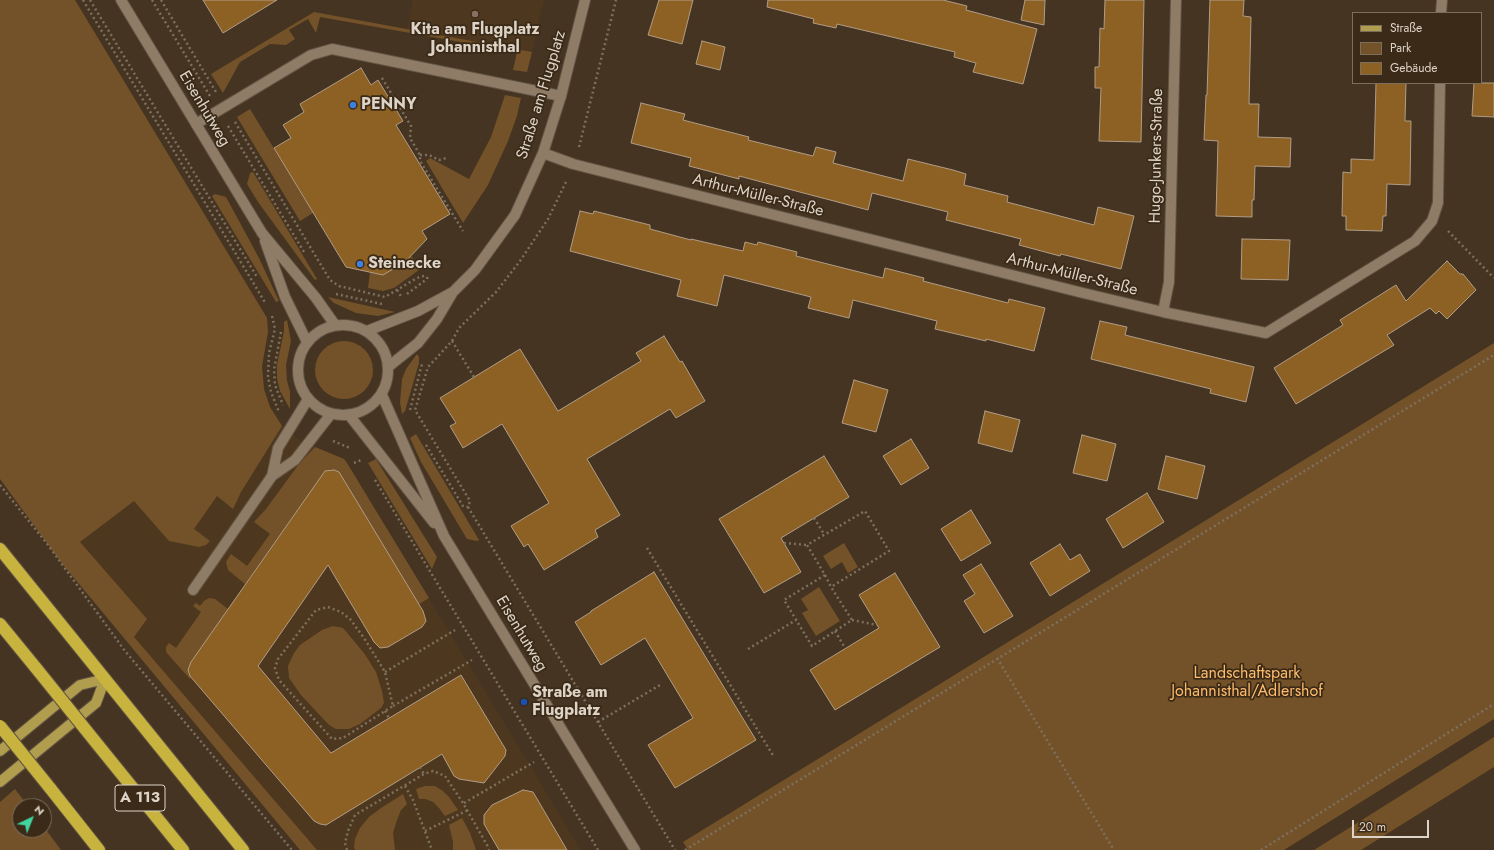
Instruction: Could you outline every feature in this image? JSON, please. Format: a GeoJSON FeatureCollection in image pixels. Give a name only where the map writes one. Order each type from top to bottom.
{"type":"FeatureCollection","features":[{"type":"Feature","properties":{"kind":"highway"},"geometry":{"type":"LineString","coordinates":[[0,549],[243,850]]}},
{"type":"Feature","properties":{"kind":"highway","name":"A 113"},"geometry":{"type":"LineString","coordinates":[[0,624],[183,850]]}},
{"type":"Feature","properties":{"kind":"highway"},"geometry":{"type":"LineString","coordinates":[[0,726],[99,850]]}},
{"type":"Feature","properties":{"kind":"main road"},"geometry":{"type":"LineString","coordinates":[[0,751],[80,685],[105,679]]}},
{"type":"Feature","properties":{"kind":"main road"},"geometry":{"type":"LineString","coordinates":[[0,782],[96,703],[105,679]]}},
{"type":"Feature","properties":{"kind":"street","name":"Eisenhutweg"},"geometry":{"type":"LineString","coordinates":[[121,0],[262,233],[316,298],[335,325]]}},
{"type":"Feature","properties":{"kind":"street","name":"Straße am Flugplatz"},"geometry":{"type":"LineString","coordinates":[[388,367],[418,343],[437,319],[453,292],[475,270],[515,215],[543,153],[561,96],[584,0]]}},
{"type":"Feature","properties":{"kind":"street","name":"Hugo-Junkers-Straße"},"geometry":{"type":"LineString","coordinates":[[1163,312],[1169,282],[1176,0]]}},
{"type":"Feature","properties":{"kind":"street"},"geometry":{"type":"LineString","coordinates":[[1441,12],[1442,0]]}},
{"type":"Feature","properties":{"kind":"street"},"geometry":{"type":"LineString","coordinates":[[196,124],[311,55],[332,50],[561,96]]}},
{"type":"Feature","properties":{"kind":"street","name":"Arthur-Müller-Straße"},"geometry":{"type":"LineString","coordinates":[[543,153],[574,164],[1071,290],[1163,312],[1266,333],[1415,241],[1432,220],[1438,203],[1440,84]]}},
{"type":"Feature","properties":{"kind":"street","name":"Eisenhutweg"},"geometry":{"type":"LineString","coordinates":[[262,233],[285,297],[307,342]]}},
{"type":"Feature","properties":{"kind":"street","name":"Straße am Flugplatz"},"geometry":{"type":"LineString","coordinates":[[367,331],[418,311],[453,292]]}},
{"type":"Feature","properties":{"kind":"street"},"geometry":{"type":"LineString","coordinates":[[346,324],[357,326],[367,331],[378,340],[385,353],[388,367],[387,382],[382,395],[372,405],[361,412],[349,415],[331,414],[318,408],[308,399],[302,389],[298,377],[298,365],[301,353],[307,342],[314,334],[324,328],[335,325],[346,324]]}},
{"type":"Feature","properties":{"kind":"street","name":"Eisenhutweg"},"geometry":{"type":"LineString","coordinates":[[382,395],[444,536]]}},
{"type":"Feature","properties":{"kind":"street"},"geometry":{"type":"LineString","coordinates":[[272,476],[278,448],[308,399]]}},
{"type":"Feature","properties":{"kind":"street"},"geometry":{"type":"LineString","coordinates":[[193,590],[272,476],[294,460],[331,414]]}},
{"type":"Feature","properties":{"kind":"street","name":"Eisenhutweg"},"geometry":{"type":"LineString","coordinates":[[349,415],[444,536],[635,850]]}},
{"type":"Feature","properties":{"kind":"path"},"geometry":{"type":"LineString","coordinates":[[83,0],[268,307]]}},
{"type":"Feature","properties":{"kind":"path"},"geometry":{"type":"LineString","coordinates":[[90,0],[259,281]]}},
{"type":"Feature","properties":{"kind":"path"},"geometry":{"type":"LineString","coordinates":[[152,0],[330,280],[339,286],[385,297],[417,278],[428,275],[427,279],[421,284],[397,300]]}},
{"type":"Feature","properties":{"kind":"path"},"geometry":{"type":"LineString","coordinates":[[161,0],[307,257]]}},
{"type":"Feature","properties":{"kind":"path"},"geometry":{"type":"LineString","coordinates":[[380,59],[378,72],[411,126],[410,138],[420,155],[420,161],[462,231]]}},
{"type":"Feature","properties":{"kind":"path"},"geometry":{"type":"LineString","coordinates":[[420,155],[429,155],[438,160],[446,158]]}},
{"type":"Feature","properties":{"kind":"path"},"geometry":{"type":"LineString","coordinates":[[1432,220],[1448,230],[1494,278]]}},
{"type":"Feature","properties":{"kind":"path"},"geometry":{"type":"LineString","coordinates":[[333,293],[383,304],[388,303]]}},
{"type":"Feature","properties":{"kind":"path"},"geometry":{"type":"LineString","coordinates":[[272,314],[274,329],[269,353],[268,377],[271,392],[281,415]]}},
{"type":"Feature","properties":{"kind":"path"},"geometry":{"type":"LineString","coordinates":[[281,326],[274,370],[275,385],[278,396],[286,409]]}},
{"type":"Feature","properties":{"kind":"path"},"geometry":{"type":"LineString","coordinates":[[457,328],[452,341],[428,368],[416,410],[470,501],[468,507]]}},
{"type":"Feature","properties":{"kind":"path"},"geometry":{"type":"LineString","coordinates":[[452,341],[474,377]]}},
{"type":"Feature","properties":{"kind":"path"},"geometry":{"type":"LineString","coordinates":[[685,850],[1494,354]]}},
{"type":"Feature","properties":{"kind":"path"},"geometry":{"type":"LineString","coordinates":[[410,412],[409,408],[423,362]]}},
{"type":"Feature","properties":{"kind":"path"},"geometry":{"type":"LineString","coordinates":[[330,440],[353,450]]}},
{"type":"Feature","properties":{"kind":"path"},"geometry":{"type":"LineString","coordinates":[[424,442],[463,506],[468,507],[676,850]]}},
{"type":"Feature","properties":{"kind":"path"},"geometry":{"type":"LineString","coordinates":[[359,456],[366,466]]}},
{"type":"Feature","properties":{"kind":"path"},"geometry":{"type":"LineString","coordinates":[[374,479],[598,850]]}},
{"type":"Feature","properties":{"kind":"path"},"geometry":{"type":"LineString","coordinates":[[0,485],[48,545],[125,651],[292,850]]}},
{"type":"Feature","properties":{"kind":"path"},"geometry":{"type":"LineString","coordinates":[[784,543],[807,545],[865,511],[889,551],[831,587]]}},
{"type":"Feature","properties":{"kind":"path"},"geometry":{"type":"LineString","coordinates":[[814,518],[824,534]]}},
{"type":"Feature","properties":{"kind":"path"},"geometry":{"type":"LineString","coordinates":[[807,545],[852,620]]}},
{"type":"Feature","properties":{"kind":"path"},"geometry":{"type":"LineString","coordinates":[[647,548],[774,757]]}},
{"type":"Feature","properties":{"kind":"path"},"geometry":{"type":"LineString","coordinates":[[824,575],[784,600],[812,646],[852,620],[877,625]]}},
{"type":"Feature","properties":{"kind":"path"},"geometry":{"type":"LineString","coordinates":[[393,706],[385,672],[364,638],[350,619],[340,612],[328,607],[316,610],[278,659],[275,668],[279,680],[332,739],[343,738],[393,706],[472,660]]}},
{"type":"Feature","properties":{"kind":"path"},"geometry":{"type":"LineString","coordinates":[[748,649],[796,620]]}},
{"type":"Feature","properties":{"kind":"path"},"geometry":{"type":"LineString","coordinates":[[385,672],[455,630]]}},
{"type":"Feature","properties":{"kind":"path"},"geometry":{"type":"LineString","coordinates":[[835,631],[845,648]]}},
{"type":"Feature","properties":{"kind":"path"},"geometry":{"type":"LineString","coordinates":[[997,658],[1114,850]]}},
{"type":"Feature","properties":{"kind":"path"},"geometry":{"type":"LineString","coordinates":[[598,722],[660,685]]}},
{"type":"Feature","properties":{"kind":"path"},"geometry":{"type":"LineString","coordinates":[[1261,850],[1494,704]]}},
{"type":"Feature","properties":{"kind":"path"},"geometry":{"type":"LineString","coordinates":[[385,712],[390,718]]}},
{"type":"Feature","properties":{"kind":"path"},"geometry":{"type":"LineString","coordinates":[[463,803],[534,762]]}},
{"type":"Feature","properties":{"kind":"path"},"geometry":{"type":"LineString","coordinates":[[420,767],[424,774]]}},
{"type":"Feature","properties":{"kind":"path"},"geometry":{"type":"LineString","coordinates":[[347,850],[345,843],[348,831],[355,815],[424,774],[433,771],[445,776],[468,810],[489,850]]}},
{"type":"Feature","properties":{"kind":"path"},"geometry":{"type":"LineString","coordinates":[[405,786],[432,850]]}},
{"type":"Feature","properties":{"kind":"path"},"geometry":{"type":"LineString","coordinates":[[425,831],[468,810]]}},
{"type":"Feature","properties":{"kind":"shaded area","name":"Kita am Flugplatz Johannisthal"},"geometry":{"type":"Polygon","coordinates":[[[413,0],[544,0],[532,52],[407,29],[413,0]]]}},
{"type":"Feature","properties":{"kind":"shaded area"},"geometry":{"type":"Polygon","coordinates":[[[270,407],[282,426],[299,440],[344,459],[347,463],[581,850],[300,850],[48,545],[270,407]]]}},
{"type":"Feature","properties":{"kind":"green space"},"geometry":{"type":"Polygon","coordinates":[[[0,0],[75,0],[267,318],[268,332],[262,366],[264,389],[270,407],[282,426],[241,492],[233,509],[217,496],[194,529],[210,541],[206,545],[199,547],[169,541],[134,501],[80,542],[147,619],[134,637],[317,850],[300,850],[60,561],[0,479],[0,0]]]}},
{"type":"Feature","properties":{"kind":"green space"},"geometry":{"type":"Polygon","coordinates":[[[314,12],[532,52],[527,72],[513,70],[517,52],[320,17],[316,33],[308,19],[289,30],[295,39],[286,45],[270,44],[240,62],[223,93],[211,74],[314,12]]]}},
{"type":"Feature","properties":{"kind":"green space"},"geometry":{"type":"Polygon","coordinates":[[[505,95],[521,98],[517,116],[508,141],[488,185],[463,223],[426,161],[430,158],[469,179],[491,137],[505,95]]]}},
{"type":"Feature","properties":{"kind":"green space"},"geometry":{"type":"Polygon","coordinates":[[[250,109],[313,213],[300,221],[237,117],[250,109]]]}},
{"type":"Feature","properties":{"kind":"green space"},"geometry":{"type":"Polygon","coordinates":[[[253,172],[317,279],[315,280],[258,202],[247,184],[250,173],[253,172]]]}},
{"type":"Feature","properties":{"kind":"green space"},"geometry":{"type":"Polygon","coordinates":[[[215,194],[226,197],[259,258],[279,301],[276,302],[212,196],[215,194]]]}},
{"type":"Feature","properties":{"kind":"green space"},"geometry":{"type":"Polygon","coordinates":[[[411,256],[423,267],[394,288],[383,291],[368,288],[370,272],[383,275],[394,269],[411,256]]]}},
{"type":"Feature","properties":{"kind":"green space"},"geometry":{"type":"Polygon","coordinates":[[[328,297],[395,312],[378,316],[356,313],[334,303],[328,297]]]}},
{"type":"Feature","properties":{"kind":"green space"},"geometry":{"type":"Polygon","coordinates":[[[287,320],[291,341],[286,365],[287,381],[290,391],[290,409],[280,391],[277,378],[277,365],[284,331],[284,322],[287,320]]]}},
{"type":"Feature","properties":{"kind":"green space"},"geometry":{"type":"Polygon","coordinates":[[[344,341],[355,343],[365,349],[371,359],[373,370],[371,381],[365,391],[355,397],[344,399],[333,397],[323,391],[317,381],[315,370],[317,359],[323,349],[333,343],[344,341]]]}},
{"type":"Feature","properties":{"kind":"green space","name":"Landschaftspark Johannisthal/Adlershof"},"geometry":{"type":"Polygon","coordinates":[[[1494,343],[1494,719],[1284,850],[688,850],[683,842],[1494,343]]]}},
{"type":"Feature","properties":{"kind":"green space"},"geometry":{"type":"Polygon","coordinates":[[[417,354],[419,357],[419,363],[405,411],[402,414],[400,402],[402,379],[406,369],[417,354]]]}},
{"type":"Feature","properties":{"kind":"green space"},"geometry":{"type":"Polygon","coordinates":[[[416,434],[479,540],[467,539],[421,462],[410,438],[416,434]]]}},
{"type":"Feature","properties":{"kind":"green space"},"geometry":{"type":"Polygon","coordinates":[[[315,447],[344,459],[429,598],[419,604],[339,472],[334,470],[325,471],[245,584],[228,570],[226,562],[231,554],[247,566],[270,534],[254,522],[266,509],[299,464],[315,447]]]}},
{"type":"Feature","properties":{"kind":"green space"},"geometry":{"type":"Polygon","coordinates":[[[376,459],[437,557],[432,569],[368,463],[376,459]]]}},
{"type":"Feature","properties":{"kind":"green space"},"geometry":{"type":"Polygon","coordinates":[[[844,543],[858,567],[848,573],[842,562],[831,569],[823,556],[844,543]]]}},
{"type":"Feature","properties":{"kind":"green space"},"geometry":{"type":"Polygon","coordinates":[[[819,587],[840,621],[816,636],[802,613],[808,610],[801,599],[819,587]]]}},
{"type":"Feature","properties":{"kind":"green space"},"geometry":{"type":"Polygon","coordinates":[[[209,598],[215,599],[228,609],[189,666],[188,671],[191,677],[190,679],[166,652],[166,647],[169,643],[176,648],[201,612],[193,606],[196,603],[200,606],[209,598]]]}},
{"type":"Feature","properties":{"kind":"green space"},"geometry":{"type":"Polygon","coordinates":[[[333,626],[343,628],[364,653],[376,672],[384,703],[381,708],[360,724],[349,729],[336,729],[329,725],[301,695],[289,678],[288,666],[294,653],[300,645],[322,630],[333,626]]]}},
{"type":"Feature","properties":{"kind":"green space"},"geometry":{"type":"Polygon","coordinates":[[[1494,737],[1494,767],[1361,850],[1314,850],[1494,737]]]}},
{"type":"Feature","properties":{"kind":"green space"},"geometry":{"type":"Polygon","coordinates":[[[425,786],[435,786],[443,791],[458,810],[445,816],[433,802],[426,799],[419,799],[416,789],[425,786]]]}},
{"type":"Feature","properties":{"kind":"green space"},"geometry":{"type":"Polygon","coordinates":[[[15,789],[22,798],[12,798],[12,838],[52,838],[61,850],[0,850],[0,802],[15,789]]]}},
{"type":"Feature","properties":{"kind":"green space"},"geometry":{"type":"Polygon","coordinates":[[[403,794],[407,804],[401,810],[393,833],[395,850],[355,850],[355,839],[360,828],[369,817],[403,794]]]}},
{"type":"Feature","properties":{"kind":"green space"},"geometry":{"type":"Polygon","coordinates":[[[462,818],[470,833],[476,850],[453,850],[453,842],[449,825],[462,818]]]}},
{"type":"Feature","properties":{"kind":"building"},"geometry":{"type":"Polygon","coordinates":[[[203,0],[277,0],[223,33],[203,0]]]}},
{"type":"Feature","properties":{"kind":"building"},"geometry":{"type":"Polygon","coordinates":[[[659,0],[693,0],[682,44],[648,35],[659,0]]]}},
{"type":"Feature","properties":{"kind":"building"},"geometry":{"type":"Polygon","coordinates":[[[768,0],[943,0],[967,6],[966,10],[1037,29],[1023,84],[973,72],[976,63],[954,57],[955,52],[837,24],[836,28],[813,23],[814,19],[767,7],[768,0]]]}},
{"type":"Feature","properties":{"kind":"building"},"geometry":{"type":"Polygon","coordinates":[[[1025,0],[1045,0],[1044,25],[1021,20],[1025,0]]]}},
{"type":"Feature","properties":{"kind":"building"},"geometry":{"type":"Polygon","coordinates":[[[1105,0],[1144,0],[1141,142],[1099,141],[1101,88],[1095,88],[1095,67],[1099,67],[1100,28],[1104,29],[1105,0]]]}},
{"type":"Feature","properties":{"kind":"building"},"geometry":{"type":"Polygon","coordinates":[[[1210,0],[1244,0],[1243,16],[1251,17],[1249,104],[1259,104],[1258,137],[1291,138],[1290,167],[1255,166],[1252,217],[1216,216],[1218,141],[1204,140],[1210,0]]]}},
{"type":"Feature","properties":{"kind":"building"},"geometry":{"type":"Polygon","coordinates":[[[702,41],[725,47],[720,70],[696,64],[702,41]]]}},
{"type":"Feature","properties":{"kind":"building"},"geometry":{"type":"Polygon","coordinates":[[[361,68],[371,85],[378,80],[403,121],[396,125],[450,214],[422,231],[427,239],[405,262],[383,275],[346,267],[274,148],[291,138],[283,125],[304,112],[300,104],[361,68]]]}},
{"type":"Feature","properties":{"kind":"building"},"geometry":{"type":"Polygon","coordinates":[[[1494,83],[1494,117],[1472,116],[1474,84],[1494,83]]]}},
{"type":"Feature","properties":{"kind":"building"},"geometry":{"type":"Polygon","coordinates":[[[1376,84],[1406,84],[1405,121],[1411,121],[1410,185],[1387,184],[1386,216],[1383,216],[1382,231],[1346,230],[1346,216],[1342,216],[1343,172],[1351,173],[1351,159],[1374,160],[1376,84]]]}},
{"type":"Feature","properties":{"kind":"building"},"geometry":{"type":"Polygon","coordinates":[[[641,103],[685,114],[683,120],[749,137],[748,140],[813,156],[816,147],[836,152],[833,163],[903,181],[908,159],[953,170],[966,174],[964,185],[1008,196],[1007,202],[1094,225],[1098,207],[1134,216],[1121,269],[1061,254],[1060,256],[1019,245],[1021,239],[946,220],[948,212],[872,193],[868,210],[739,176],[739,179],[689,166],[691,158],[631,143],[641,103]]]}},
{"type":"Feature","properties":{"kind":"building"},"geometry":{"type":"Polygon","coordinates":[[[580,211],[593,214],[594,211],[650,225],[650,229],[691,240],[743,251],[745,242],[757,245],[758,242],[797,252],[796,256],[883,278],[885,268],[924,278],[923,281],[1008,303],[1009,299],[1045,308],[1034,351],[986,339],[986,341],[935,329],[937,321],[853,300],[849,318],[808,308],[811,297],[724,275],[717,306],[677,296],[681,280],[570,251],[580,211]]]}},
{"type":"Feature","properties":{"kind":"building"},"geometry":{"type":"Polygon","coordinates":[[[1242,239],[1290,240],[1288,280],[1241,279],[1242,239]]]}},
{"type":"Feature","properties":{"kind":"building"},"geometry":{"type":"Polygon","coordinates":[[[1447,261],[1460,274],[1463,274],[1476,290],[1447,319],[1439,311],[1436,314],[1430,308],[1387,335],[1394,345],[1296,404],[1274,368],[1343,325],[1340,320],[1396,285],[1406,301],[1447,261]]]}},
{"type":"Feature","properties":{"kind":"building"},"geometry":{"type":"Polygon","coordinates":[[[1100,321],[1127,327],[1125,335],[1254,367],[1246,402],[1210,393],[1211,389],[1091,359],[1100,321]]]}},
{"type":"Feature","properties":{"kind":"building"},"geometry":{"type":"Polygon","coordinates":[[[664,336],[680,362],[682,361],[705,401],[676,418],[670,409],[587,459],[620,515],[595,530],[598,537],[544,570],[528,544],[524,547],[511,526],[549,503],[502,424],[463,448],[450,426],[456,423],[440,398],[520,349],[558,411],[641,361],[636,353],[664,336]]]}},
{"type":"Feature","properties":{"kind":"building"},"geometry":{"type":"Polygon","coordinates":[[[854,380],[888,390],[876,432],[842,423],[854,380]]]}},
{"type":"Feature","properties":{"kind":"building"},"geometry":{"type":"Polygon","coordinates":[[[985,411],[1020,420],[1012,452],[978,443],[985,411]]]}},
{"type":"Feature","properties":{"kind":"building"},"geometry":{"type":"Polygon","coordinates":[[[1082,435],[1116,444],[1107,481],[1073,473],[1082,435]]]}},
{"type":"Feature","properties":{"kind":"building"},"geometry":{"type":"Polygon","coordinates":[[[911,439],[929,468],[901,485],[883,456],[911,439]]]}},
{"type":"Feature","properties":{"kind":"building"},"geometry":{"type":"Polygon","coordinates":[[[824,456],[849,497],[781,538],[801,572],[764,593],[719,519],[824,456]]]}},
{"type":"Feature","properties":{"kind":"building"},"geometry":{"type":"Polygon","coordinates":[[[1166,456],[1205,466],[1197,499],[1158,489],[1166,456]]]}},
{"type":"Feature","properties":{"kind":"building"},"geometry":{"type":"Polygon","coordinates":[[[334,470],[339,472],[423,611],[426,621],[422,627],[388,647],[380,648],[374,642],[328,565],[258,666],[331,753],[461,675],[506,750],[505,756],[484,783],[459,779],[454,776],[442,754],[326,825],[314,821],[190,676],[188,670],[191,662],[325,471],[334,470]]]}},
{"type":"Feature","properties":{"kind":"building"},"geometry":{"type":"Polygon","coordinates":[[[1147,493],[1164,522],[1123,548],[1106,519],[1147,493]]]}},
{"type":"Feature","properties":{"kind":"building"},"geometry":{"type":"Polygon","coordinates":[[[971,510],[991,543],[961,561],[941,529],[971,510]]]}},
{"type":"Feature","properties":{"kind":"building"},"geometry":{"type":"Polygon","coordinates":[[[1060,544],[1070,560],[1080,554],[1090,571],[1050,596],[1030,563],[1060,544]]]}},
{"type":"Feature","properties":{"kind":"building"},"geometry":{"type":"Polygon","coordinates":[[[981,564],[1013,616],[984,633],[964,601],[975,594],[963,575],[981,564]]]}},
{"type":"Feature","properties":{"kind":"building"},"geometry":{"type":"Polygon","coordinates":[[[654,572],[756,740],[675,788],[648,745],[693,718],[645,638],[601,665],[575,622],[654,572]]]}},
{"type":"Feature","properties":{"kind":"building"},"geometry":{"type":"Polygon","coordinates":[[[895,573],[940,647],[835,710],[810,670],[879,628],[859,595],[895,573]]]}},
{"type":"Feature","properties":{"kind":"building"},"geometry":{"type":"Polygon","coordinates":[[[523,790],[533,792],[567,850],[499,850],[484,824],[484,815],[492,805],[523,790]]]}},
{"type":"Feature","properties":{"kind":"place","name":"Kita am Flugplatz Johannisthal"},"geometry":{"type":"Point","coordinates":[475,14]}},
{"type":"Feature","properties":{"kind":"place","name":"PENNY"},"geometry":{"type":"Point","coordinates":[353,105]}},
{"type":"Feature","properties":{"kind":"place","name":"Steinecke"},"geometry":{"type":"Point","coordinates":[360,264]}},
{"type":"Feature","properties":{"kind":"place","name":"Straße am Flugplatz"},"geometry":{"type":"Point","coordinates":[524,702]}}]}
